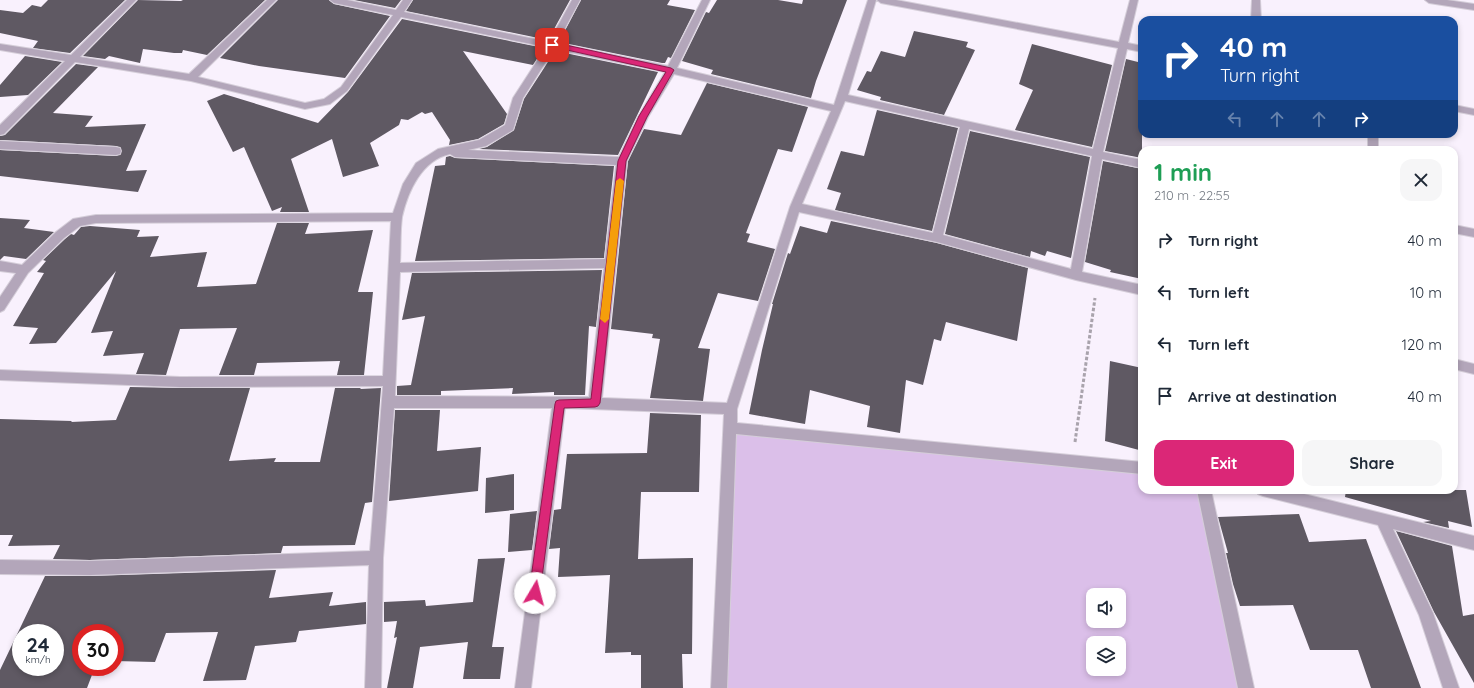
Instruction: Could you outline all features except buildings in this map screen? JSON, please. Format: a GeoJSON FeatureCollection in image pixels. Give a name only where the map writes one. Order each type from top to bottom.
{"type":"FeatureCollection","features":[{"type":"Feature","properties":{"kind":"street"},"geometry":{"type":"LineString","coordinates":[[0,131],[132,0]]}},
{"type":"Feature","properties":{"kind":"street"},"geometry":{"type":"LineString","coordinates":[[191,78],[272,0]]}},
{"type":"Feature","properties":{"kind":"street"},"geometry":{"type":"LineString","coordinates":[[334,0],[671,70],[838,109]]}},
{"type":"Feature","properties":{"kind":"street"},"geometry":{"type":"LineString","coordinates":[[0,48],[191,78],[305,106],[328,102],[344,89],[408,0]]}},
{"type":"Feature","properties":{"kind":"street"},"geometry":{"type":"LineString","coordinates":[[373,688],[376,558],[388,402],[397,217],[408,184],[420,166],[442,152],[482,143],[509,127],[518,98],[552,45],[576,0]]}},
{"type":"Feature","properties":{"kind":"street"},"geometry":{"type":"LineString","coordinates":[[595,403],[622,161],[643,116],[671,70],[706,0]]}},
{"type":"Feature","properties":{"kind":"street"},"geometry":{"type":"LineString","coordinates":[[719,688],[731,409],[794,207],[838,109],[872,0]]}},
{"type":"Feature","properties":{"kind":"street"},"geometry":{"type":"LineString","coordinates":[[881,0],[1138,48]]}},
{"type":"Feature","properties":{"kind":"street"},"geometry":{"type":"LineString","coordinates":[[1076,275],[1097,155],[1134,0]]}},
{"type":"Feature","properties":{"kind":"street"},"geometry":{"type":"LineString","coordinates":[[1256,0],[1256,16]]}},
{"type":"Feature","properties":{"kind":"street"},"geometry":{"type":"LineString","coordinates":[[1429,0],[1474,7]]}},
{"type":"Feature","properties":{"kind":"street"},"geometry":{"type":"LineString","coordinates":[[842,97],[965,126],[1138,163]]}},
{"type":"Feature","properties":{"kind":"street"},"geometry":{"type":"LineString","coordinates":[[1458,109],[1474,112]]}},
{"type":"Feature","properties":{"kind":"street"},"geometry":{"type":"LineString","coordinates":[[937,238],[965,126]]}},
{"type":"Feature","properties":{"kind":"street"},"geometry":{"type":"LineString","coordinates":[[0,145],[116,151]]}},
{"type":"Feature","properties":{"kind":"street"},"geometry":{"type":"LineString","coordinates":[[442,152],[622,161]]}},
{"type":"Feature","properties":{"kind":"street"},"geometry":{"type":"LineString","coordinates":[[794,207],[937,238],[1076,275],[1138,289]]}},
{"type":"Feature","properties":{"kind":"street"},"geometry":{"type":"LineString","coordinates":[[0,307],[24,270],[66,230],[77,222],[96,219],[397,217]]}},
{"type":"Feature","properties":{"kind":"street"},"geometry":{"type":"LineString","coordinates":[[1458,230],[1474,233]]}},
{"type":"Feature","properties":{"kind":"street"},"geometry":{"type":"LineString","coordinates":[[394,268],[611,264]]}},
{"type":"Feature","properties":{"kind":"street"},"geometry":{"type":"LineString","coordinates":[[0,266],[24,270]]}},
{"type":"Feature","properties":{"kind":"street"},"geometry":{"type":"LineString","coordinates":[[1458,365],[1474,369]]}},
{"type":"Feature","properties":{"kind":"street"},"geometry":{"type":"LineString","coordinates":[[0,375],[180,382],[389,380]]}},
{"type":"Feature","properties":{"kind":"street"},"geometry":{"type":"LineString","coordinates":[[388,402],[595,403],[731,409]]}},
{"type":"Feature","properties":{"kind":"street"},"geometry":{"type":"LineString","coordinates":[[523,688],[559,404]]}},
{"type":"Feature","properties":{"kind":"street"},"geometry":{"type":"LineString","coordinates":[[730,428],[1073,460],[1138,468]]}},
{"type":"Feature","properties":{"kind":"street"},"geometry":{"type":"LineString","coordinates":[[1205,494],[1246,688]]}},
{"type":"Feature","properties":{"kind":"street"},"geometry":{"type":"LineString","coordinates":[[1279,494],[1474,542]]}},
{"type":"Feature","properties":{"kind":"street"},"geometry":{"type":"LineString","coordinates":[[1382,520],[1426,613],[1451,688]]}},
{"type":"Feature","properties":{"kind":"street"},"geometry":{"type":"LineString","coordinates":[[0,567],[90,568],[376,558]]}},
{"type":"Feature","properties":{"kind":"path"},"geometry":{"type":"LineString","coordinates":[[1073,460],[1098,279]]}},
{"type":"Feature","properties":{"kind":"shaded area"},"geometry":{"type":"Polygon","coordinates":[[[730,428],[1138,469],[1138,494],[1205,494],[1246,688],[720,688],[730,428]]]}},
{"type":"Feature","properties":{"kind":"slow traffic"},"geometry":{"type":"LineString","coordinates":[[605,319],[620,181]]}},
{"type":"Feature","properties":{"kind":"route"},"geometry":{"type":"LineString","coordinates":[[535,593],[559,404],[595,403],[622,161],[643,116],[671,70],[552,45]]}}]}
